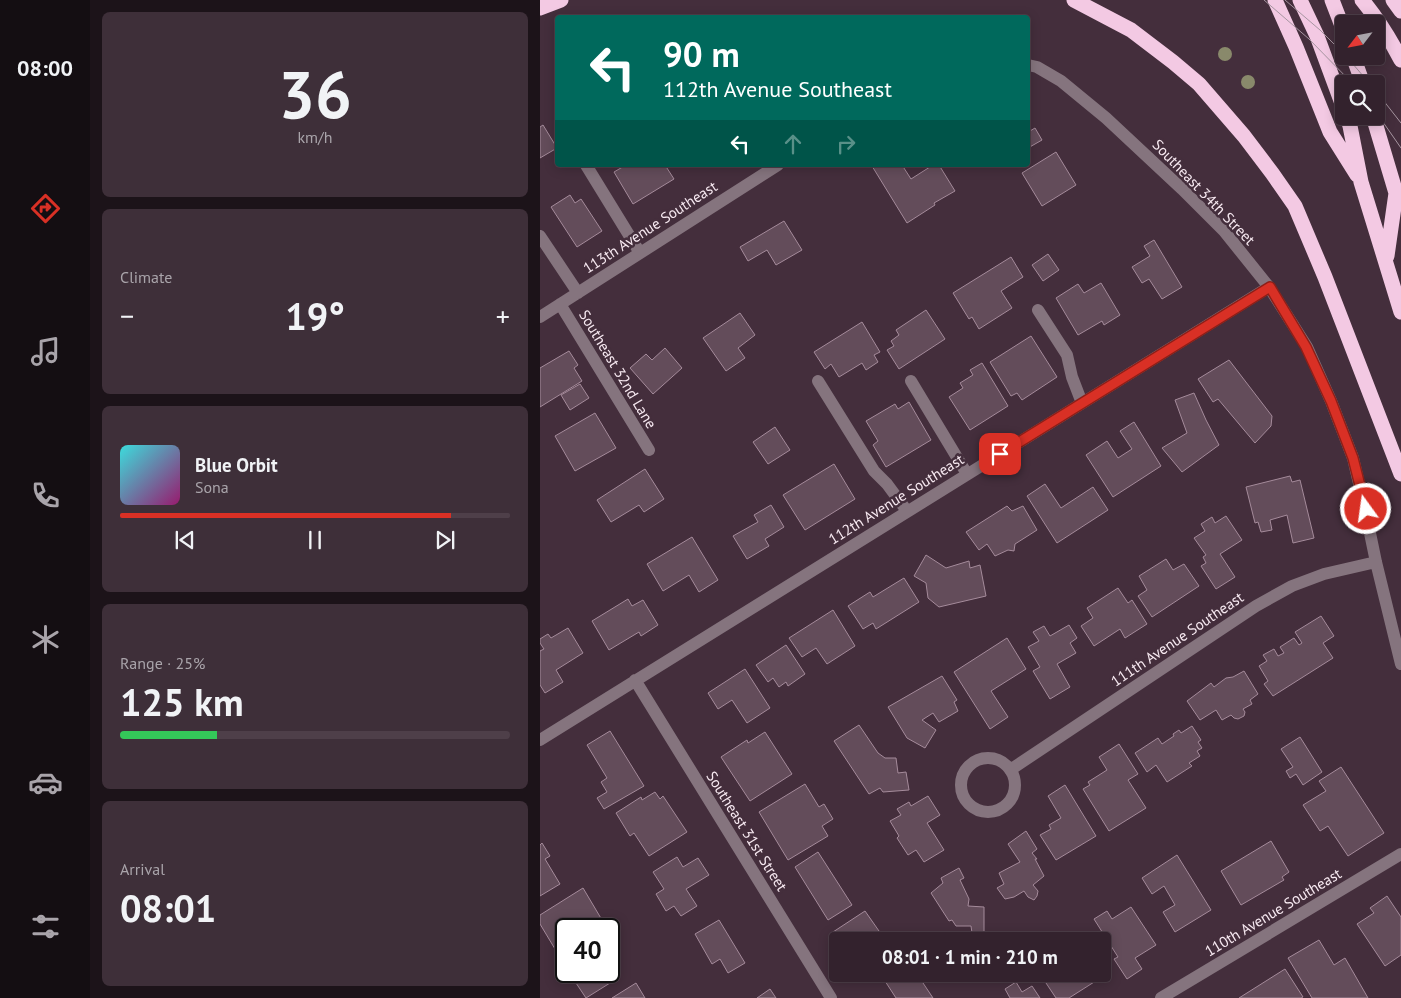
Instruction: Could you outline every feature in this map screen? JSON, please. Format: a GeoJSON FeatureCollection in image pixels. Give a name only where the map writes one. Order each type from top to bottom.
{"type":"FeatureCollection","features":[{"type":"Feature","properties":{"kind":"highway"},"geometry":{"type":"LineString","coordinates":[[540,8],[561,0]]}},
{"type":"Feature","properties":{"kind":"highway"},"geometry":{"type":"LineString","coordinates":[[1074,0],[1131,30],[1192,79],[1244,136],[1295,206],[1325,276],[1401,474]]}},
{"type":"Feature","properties":{"kind":"highway"},"geometry":{"type":"LineString","coordinates":[[1275,0],[1330,132],[1361,182]]}},
{"type":"Feature","properties":{"kind":"highway"},"geometry":{"type":"LineString","coordinates":[[1300,0],[1317,36],[1335,84]]}},
{"type":"Feature","properties":{"kind":"highway"},"geometry":{"type":"LineString","coordinates":[[1332,0],[1338,15]]}},
{"type":"Feature","properties":{"kind":"highway"},"geometry":{"type":"LineString","coordinates":[[1362,0],[1388,35],[1401,60]]}},
{"type":"Feature","properties":{"kind":"highway"},"geometry":{"type":"LineString","coordinates":[[1393,0],[1401,11]]}},
{"type":"Feature","properties":{"kind":"highway"},"geometry":{"type":"LineString","coordinates":[[1350,125],[1361,182],[1401,312]]}},
{"type":"Feature","properties":{"kind":"highway"},"geometry":{"type":"LineString","coordinates":[[1376,125],[1396,193],[1386,261]]}},
{"type":"Feature","properties":{"kind":"street","name":"Southeast 34th Street"},"geometry":{"type":"LineString","coordinates":[[1030,65],[1037,67],[1061,81],[1106,118],[1224,231],[1270,287],[1306,347],[1331,401],[1353,458],[1401,664]]}},
{"type":"Feature","properties":{"kind":"street"},"geometry":{"type":"LineString","coordinates":[[587,167],[640,253]]}},
{"type":"Feature","properties":{"kind":"street","name":"113th Avenue Southeast"},"geometry":{"type":"LineString","coordinates":[[540,317],[775,167]]}},
{"type":"Feature","properties":{"kind":"street"},"geometry":{"type":"LineString","coordinates":[[540,236],[578,293]]}},
{"type":"Feature","properties":{"kind":"street","name":"112th Avenue Southeast"},"geometry":{"type":"LineString","coordinates":[[540,740],[1270,287]]}},
{"type":"Feature","properties":{"kind":"street","name":"Southeast 32nd Lane"},"geometry":{"type":"LineString","coordinates":[[560,304],[649,450]]}},
{"type":"Feature","properties":{"kind":"street"},"geometry":{"type":"LineString","coordinates":[[1038,310],[1067,355],[1072,377],[1082,403]]}},
{"type":"Feature","properties":{"kind":"street"},"geometry":{"type":"LineString","coordinates":[[818,381],[874,471],[887,484],[907,511]]}},
{"type":"Feature","properties":{"kind":"street"},"geometry":{"type":"LineString","coordinates":[[911,381],[967,474]]}},
{"type":"Feature","properties":{"kind":"street","name":"111th Avenue Southeast"},"geometry":{"type":"LineString","coordinates":[[1010,770],[1256,606],[1292,586],[1324,574],[1376,562]]}},
{"type":"Feature","properties":{"kind":"street","name":"Southeast 31st Street"},"geometry":{"type":"LineString","coordinates":[[635,680],[831,998]]}},
{"type":"Feature","properties":{"kind":"street"},"geometry":{"type":"LineString","coordinates":[[982,758],[993,758],[1003,762],[1010,770],[1014,779],[1014,790],[1010,800],[1003,807],[993,811],[982,811],[972,807],[965,800],[961,790],[961,779],[965,770],[972,762],[982,758]]}},
{"type":"Feature","properties":{"kind":"street","name":"110th Avenue Southeast"},"geometry":{"type":"LineString","coordinates":[[1161,998],[1401,854]]}},
{"type":"Feature","properties":{"kind":"building"},"geometry":{"type":"Polygon","coordinates":[[[543,125],[555,145],[555,149],[540,158],[540,127],[543,125]]]}},
{"type":"Feature","properties":{"kind":"building"},"geometry":{"type":"Polygon","coordinates":[[[1035,128],[1042,140],[1030,147],[1030,131],[1035,128]]]}},
{"type":"Feature","properties":{"kind":"building"},"geometry":{"type":"Polygon","coordinates":[[[1056,152],[1076,185],[1042,206],[1022,173],[1056,152]]]}},
{"type":"Feature","properties":{"kind":"building"},"geometry":{"type":"Polygon","coordinates":[[[623,167],[666,167],[674,179],[633,204],[614,172],[623,167]]]}},
{"type":"Feature","properties":{"kind":"building"},"geometry":{"type":"Polygon","coordinates":[[[873,167],[903,167],[911,179],[930,167],[940,167],[955,191],[934,203],[935,205],[907,223],[873,167]]]}},
{"type":"Feature","properties":{"kind":"building"},"geometry":{"type":"Polygon","coordinates":[[[570,195],[575,203],[581,199],[602,231],[577,247],[551,207],[570,195]]]}},
{"type":"Feature","properties":{"kind":"building"},"geometry":{"type":"Polygon","coordinates":[[[784,221],[802,250],[776,265],[767,250],[748,261],[740,247],[784,221]]]}},
{"type":"Feature","properties":{"kind":"building"},"geometry":{"type":"Polygon","coordinates":[[[1154,240],[1182,287],[1162,299],[1149,279],[1142,283],[1132,267],[1150,256],[1144,246],[1154,240]]]}},
{"type":"Feature","properties":{"kind":"building"},"geometry":{"type":"Polygon","coordinates":[[[1048,254],[1059,270],[1043,281],[1032,265],[1048,254]]]}},
{"type":"Feature","properties":{"kind":"building"},"geometry":{"type":"Polygon","coordinates":[[[1011,257],[1023,277],[1001,291],[1012,308],[979,329],[972,317],[969,319],[953,293],[1011,257]]]}},
{"type":"Feature","properties":{"kind":"building"},"geometry":{"type":"Polygon","coordinates":[[[1101,283],[1120,315],[1104,325],[1102,321],[1078,335],[1056,298],[1078,284],[1084,293],[1101,283]]]}},
{"type":"Feature","properties":{"kind":"building"},"geometry":{"type":"Polygon","coordinates":[[[926,310],[945,339],[899,369],[887,350],[894,346],[891,341],[899,335],[896,330],[926,310]]]}},
{"type":"Feature","properties":{"kind":"building"},"geometry":{"type":"Polygon","coordinates":[[[740,313],[755,335],[738,348],[745,358],[726,371],[703,338],[740,313]]]}},
{"type":"Feature","properties":{"kind":"building"},"geometry":{"type":"Polygon","coordinates":[[[862,322],[880,352],[874,355],[878,362],[866,370],[862,363],[839,377],[831,364],[825,369],[814,352],[862,322]]]}},
{"type":"Feature","properties":{"kind":"building"},"geometry":{"type":"Polygon","coordinates":[[[1031,336],[1057,377],[1022,400],[1017,393],[1011,396],[990,362],[1031,336]]]}},
{"type":"Feature","properties":{"kind":"building"},"geometry":{"type":"Polygon","coordinates":[[[665,348],[682,368],[653,394],[630,368],[646,354],[652,360],[665,348]]]}},
{"type":"Feature","properties":{"kind":"building"},"geometry":{"type":"Polygon","coordinates":[[[569,351],[578,365],[574,368],[582,381],[540,407],[540,368],[569,351]]]}},
{"type":"Feature","properties":{"kind":"building"},"geometry":{"type":"Polygon","coordinates":[[[1229,360],[1272,416],[1271,426],[1255,443],[1218,399],[1213,402],[1198,379],[1229,360]]]}},
{"type":"Feature","properties":{"kind":"building"},"geometry":{"type":"Polygon","coordinates":[[[982,363],[1008,406],[970,430],[949,397],[963,388],[960,383],[973,375],[970,370],[982,363]]]}},
{"type":"Feature","properties":{"kind":"building"},"geometry":{"type":"Polygon","coordinates":[[[580,384],[589,398],[570,410],[561,395],[580,384]]]}},
{"type":"Feature","properties":{"kind":"building"},"geometry":{"type":"Polygon","coordinates":[[[1194,393],[1219,445],[1182,472],[1162,448],[1187,433],[1175,400],[1194,393]]]}},
{"type":"Feature","properties":{"kind":"building"},"geometry":{"type":"Polygon","coordinates":[[[909,402],[931,440],[886,467],[873,445],[878,441],[866,421],[895,404],[898,409],[909,402]]]}},
{"type":"Feature","properties":{"kind":"building"},"geometry":{"type":"Polygon","coordinates":[[[595,413],[616,448],[575,471],[555,436],[595,413]]]}},
{"type":"Feature","properties":{"kind":"building"},"geometry":{"type":"Polygon","coordinates":[[[1134,422],[1161,466],[1113,497],[1086,455],[1107,441],[1118,458],[1132,449],[1120,431],[1134,422]]]}},
{"type":"Feature","properties":{"kind":"building"},"geometry":{"type":"Polygon","coordinates":[[[775,427],[790,450],[768,464],[753,442],[775,427]]]}},
{"type":"Feature","properties":{"kind":"building"},"geometry":{"type":"Polygon","coordinates":[[[834,464],[855,499],[805,530],[783,495],[834,464]]]}},
{"type":"Feature","properties":{"kind":"building"},"geometry":{"type":"Polygon","coordinates":[[[645,469],[664,499],[644,512],[639,505],[611,522],[597,500],[645,469]]]}},
{"type":"Feature","properties":{"kind":"building"},"geometry":{"type":"Polygon","coordinates":[[[1290,476],[1292,482],[1300,480],[1314,538],[1293,543],[1287,515],[1270,520],[1272,530],[1261,532],[1258,522],[1255,523],[1246,487],[1290,476]]]}},
{"type":"Feature","properties":{"kind":"building"},"geometry":{"type":"Polygon","coordinates":[[[1045,484],[1061,508],[1093,487],[1108,510],[1057,543],[1027,496],[1045,484]]]}},
{"type":"Feature","properties":{"kind":"building"},"geometry":{"type":"Polygon","coordinates":[[[771,505],[784,527],[765,539],[769,546],[747,559],[733,536],[758,522],[754,515],[771,505]]]}},
{"type":"Feature","properties":{"kind":"building"},"geometry":{"type":"Polygon","coordinates":[[[1007,506],[1012,511],[1023,506],[1037,530],[1015,544],[1014,551],[1008,550],[995,556],[987,544],[979,550],[966,532],[1007,506]]]}},
{"type":"Feature","properties":{"kind":"building"},"geometry":{"type":"Polygon","coordinates":[[[1226,516],[1242,540],[1220,554],[1235,577],[1216,589],[1201,566],[1206,563],[1203,557],[1206,555],[1194,538],[1205,531],[1201,524],[1212,517],[1215,523],[1226,516]]]}},
{"type":"Feature","properties":{"kind":"building"},"geometry":{"type":"Polygon","coordinates":[[[692,537],[718,580],[699,592],[689,575],[663,591],[647,564],[692,537]]]}},
{"type":"Feature","properties":{"kind":"building"},"geometry":{"type":"Polygon","coordinates":[[[926,555],[946,568],[969,561],[970,568],[980,565],[986,596],[939,607],[928,598],[926,583],[914,576],[926,555]]]}},
{"type":"Feature","properties":{"kind":"building"},"geometry":{"type":"Polygon","coordinates":[[[1166,559],[1173,570],[1184,564],[1199,586],[1152,617],[1138,596],[1147,590],[1139,576],[1166,559]]]}},
{"type":"Feature","properties":{"kind":"building"},"geometry":{"type":"Polygon","coordinates":[[[904,578],[919,602],[876,629],[873,623],[863,629],[848,606],[870,592],[873,597],[904,578]]]}},
{"type":"Feature","properties":{"kind":"building"},"geometry":{"type":"Polygon","coordinates":[[[1118,588],[1128,603],[1132,600],[1147,624],[1125,638],[1120,629],[1094,646],[1081,626],[1093,618],[1087,608],[1118,588]]]}},
{"type":"Feature","properties":{"kind":"building"},"geometry":{"type":"Polygon","coordinates":[[[628,599],[632,606],[643,600],[658,625],[641,636],[639,632],[609,650],[592,621],[628,599]]]}},
{"type":"Feature","properties":{"kind":"building"},"geometry":{"type":"Polygon","coordinates":[[[833,610],[855,646],[827,664],[816,648],[802,657],[789,638],[833,610]]]}},
{"type":"Feature","properties":{"kind":"building"},"geometry":{"type":"Polygon","coordinates":[[[1321,616],[1334,636],[1323,643],[1333,658],[1273,696],[1264,684],[1268,681],[1259,666],[1267,661],[1263,655],[1274,649],[1278,656],[1284,653],[1280,647],[1294,638],[1299,645],[1302,643],[1295,632],[1321,616]]]}},
{"type":"Feature","properties":{"kind":"building"},"geometry":{"type":"Polygon","coordinates":[[[1069,625],[1077,638],[1070,643],[1076,653],[1057,664],[1070,687],[1050,699],[1033,671],[1040,667],[1028,647],[1039,641],[1033,632],[1044,626],[1050,636],[1069,625]]]}},
{"type":"Feature","properties":{"kind":"building"},"geometry":{"type":"Polygon","coordinates":[[[568,628],[583,653],[556,670],[563,682],[545,693],[540,685],[540,651],[544,649],[540,639],[548,634],[551,638],[568,628]]]}},
{"type":"Feature","properties":{"kind":"building"},"geometry":{"type":"Polygon","coordinates":[[[1007,638],[1026,669],[991,691],[1008,717],[990,729],[954,672],[1007,638]]]}},
{"type":"Feature","properties":{"kind":"building"},"geometry":{"type":"Polygon","coordinates":[[[786,645],[805,674],[788,686],[786,682],[779,687],[773,678],[768,682],[756,665],[786,645]]]}},
{"type":"Feature","properties":{"kind":"building"},"geometry":{"type":"Polygon","coordinates":[[[745,669],[770,708],[747,723],[732,700],[718,709],[708,693],[745,669]]]}},
{"type":"Feature","properties":{"kind":"building"},"geometry":{"type":"Polygon","coordinates":[[[1244,671],[1258,694],[1250,700],[1252,704],[1243,709],[1245,712],[1244,716],[1238,719],[1231,715],[1222,720],[1216,710],[1200,720],[1187,701],[1211,683],[1214,687],[1226,678],[1233,677],[1244,671]]]}},
{"type":"Feature","properties":{"kind":"building"},"geometry":{"type":"Polygon","coordinates":[[[942,676],[957,700],[954,702],[958,711],[939,722],[933,713],[922,720],[936,730],[925,748],[907,738],[888,707],[942,676]]]}},
{"type":"Feature","properties":{"kind":"building"},"geometry":{"type":"Polygon","coordinates":[[[859,725],[878,753],[885,758],[896,758],[898,773],[906,772],[909,790],[883,792],[880,788],[869,794],[834,741],[859,725]]]}},
{"type":"Feature","properties":{"kind":"building"},"geometry":{"type":"Polygon","coordinates":[[[1192,726],[1201,740],[1198,742],[1202,748],[1197,751],[1200,756],[1189,763],[1192,766],[1167,782],[1156,765],[1147,772],[1135,753],[1158,738],[1162,744],[1179,730],[1181,733],[1192,726]]]}},
{"type":"Feature","properties":{"kind":"building"},"geometry":{"type":"Polygon","coordinates":[[[610,731],[644,786],[604,809],[597,798],[607,792],[601,782],[607,778],[587,745],[610,731]]]}},
{"type":"Feature","properties":{"kind":"building"},"geometry":{"type":"Polygon","coordinates":[[[765,732],[792,774],[750,801],[721,757],[747,740],[748,743],[765,732]]]}},
{"type":"Feature","properties":{"kind":"building"},"geometry":{"type":"Polygon","coordinates":[[[1300,737],[1322,772],[1303,785],[1296,774],[1290,778],[1286,771],[1293,767],[1281,749],[1300,737]]]}},
{"type":"Feature","properties":{"kind":"building"},"geometry":{"type":"Polygon","coordinates":[[[1119,744],[1138,774],[1128,780],[1146,808],[1109,831],[1083,789],[1090,785],[1088,782],[1107,770],[1099,757],[1119,744]]]}},
{"type":"Feature","properties":{"kind":"building"},"geometry":{"type":"Polygon","coordinates":[[[1341,767],[1384,833],[1348,856],[1328,826],[1320,831],[1303,805],[1326,791],[1319,781],[1341,767]]]}},
{"type":"Feature","properties":{"kind":"building"},"geometry":{"type":"Polygon","coordinates":[[[805,784],[819,807],[824,804],[833,819],[822,826],[828,836],[788,860],[759,812],[805,784]]]}},
{"type":"Feature","properties":{"kind":"building"},"geometry":{"type":"Polygon","coordinates":[[[1065,785],[1096,836],[1056,860],[1040,835],[1051,829],[1049,825],[1061,818],[1048,796],[1065,785]]]}},
{"type":"Feature","properties":{"kind":"building"},"geometry":{"type":"Polygon","coordinates":[[[655,792],[660,799],[663,796],[687,832],[649,856],[634,833],[630,836],[616,813],[641,797],[642,800],[655,792]]]}},
{"type":"Feature","properties":{"kind":"building"},"geometry":{"type":"Polygon","coordinates":[[[928,796],[940,815],[927,823],[944,850],[924,862],[916,850],[908,855],[897,838],[899,836],[890,821],[901,815],[897,809],[909,802],[911,806],[928,796]]]}},
{"type":"Feature","properties":{"kind":"building"},"geometry":{"type":"Polygon","coordinates":[[[1026,831],[1037,849],[1032,853],[1037,859],[1035,859],[1044,876],[1033,885],[1038,891],[1034,900],[1028,897],[1024,891],[1014,897],[1005,899],[997,888],[1004,884],[999,873],[1020,862],[1008,844],[1026,831]]]}},
{"type":"Feature","properties":{"kind":"building"},"geometry":{"type":"Polygon","coordinates":[[[1271,841],[1289,872],[1282,877],[1284,880],[1241,905],[1221,871],[1271,841]]]}},
{"type":"Feature","properties":{"kind":"building"},"geometry":{"type":"Polygon","coordinates":[[[542,843],[550,856],[545,859],[560,884],[540,896],[540,845],[542,843]]]}},
{"type":"Feature","properties":{"kind":"building"},"geometry":{"type":"Polygon","coordinates":[[[818,852],[852,905],[828,920],[795,867],[818,852]]]}},
{"type":"Feature","properties":{"kind":"building"},"geometry":{"type":"Polygon","coordinates":[[[1177,855],[1211,910],[1175,932],[1163,912],[1175,905],[1164,886],[1152,894],[1142,878],[1177,855]]]}},
{"type":"Feature","properties":{"kind":"building"},"geometry":{"type":"Polygon","coordinates":[[[677,857],[683,867],[698,858],[709,875],[686,889],[697,906],[681,916],[674,906],[666,911],[656,894],[664,889],[653,872],[677,857]]]}},
{"type":"Feature","properties":{"kind":"building"},"geometry":{"type":"Polygon","coordinates":[[[959,868],[964,878],[960,880],[969,899],[968,906],[984,907],[984,932],[972,932],[971,926],[956,926],[952,920],[949,921],[931,893],[943,883],[941,878],[959,868]]]}},
{"type":"Feature","properties":{"kind":"building"},"geometry":{"type":"Polygon","coordinates":[[[583,888],[601,918],[555,918],[555,949],[540,924],[540,915],[583,888]]]}},
{"type":"Feature","properties":{"kind":"building"},"geometry":{"type":"Polygon","coordinates":[[[1387,896],[1401,917],[1401,955],[1385,966],[1357,924],[1374,913],[1370,908],[1387,896]]]}},
{"type":"Feature","properties":{"kind":"building"},"geometry":{"type":"Polygon","coordinates":[[[1131,907],[1156,945],[1135,958],[1142,969],[1127,979],[1114,959],[1118,957],[1111,946],[1111,932],[1102,932],[1094,919],[1107,911],[1112,919],[1131,907]]]}},
{"type":"Feature","properties":{"kind":"building"},"geometry":{"type":"Polygon","coordinates":[[[865,911],[880,932],[833,932],[865,911]]]}},
{"type":"Feature","properties":{"kind":"building"},"geometry":{"type":"Polygon","coordinates":[[[719,920],[745,963],[728,973],[720,959],[712,964],[695,934],[719,920]]]}},
{"type":"Feature","properties":{"kind":"building"},"geometry":{"type":"Polygon","coordinates":[[[1319,940],[1334,965],[1345,958],[1368,998],[1312,998],[1288,958],[1319,940]]]}},
{"type":"Feature","properties":{"kind":"building"},"geometry":{"type":"Polygon","coordinates":[[[1285,969],[1303,997],[1239,998],[1285,969]]]}},
{"type":"Feature","properties":{"kind":"building"},"geometry":{"type":"Polygon","coordinates":[[[886,982],[922,982],[933,998],[896,998],[886,982]]]}},
{"type":"Feature","properties":{"kind":"building"},"geometry":{"type":"Polygon","coordinates":[[[1016,982],[1022,992],[1032,986],[1040,998],[1010,998],[1005,989],[1016,982]]]}},
{"type":"Feature","properties":{"kind":"building"},"geometry":{"type":"Polygon","coordinates":[[[1045,982],[1094,982],[1069,998],[1056,998],[1045,982]]]}},
{"type":"Feature","properties":{"kind":"building"},"geometry":{"type":"Polygon","coordinates":[[[576,983],[610,983],[586,998],[576,983]]]}},
{"type":"Feature","properties":{"kind":"building"},"geometry":{"type":"Polygon","coordinates":[[[636,983],[645,998],[612,998],[636,983]]]}},
{"type":"Feature","properties":{"kind":"building"},"geometry":{"type":"Polygon","coordinates":[[[770,989],[776,998],[757,998],[770,989]]]}},
{"type":"Feature","properties":{"kind":"tram line"},"geometry":{"type":"LineString","coordinates":[[1264,0],[1309,39],[1344,75]]}},
{"type":"Feature","properties":{"kind":"tram line"},"geometry":{"type":"LineString","coordinates":[[1285,0],[1335,45]]}},
{"type":"Feature","properties":{"kind":"tram line"},"geometry":{"type":"LineString","coordinates":[[1354,65],[1362,75]]}},
{"type":"Feature","properties":{"kind":"tram line"},"geometry":{"type":"LineString","coordinates":[[1385,103],[1401,123]]}},
{"type":"Feature","properties":{"kind":"tram line"},"geometry":{"type":"LineString","coordinates":[[1385,125],[1401,148]]}},
{"type":"Feature","properties":{"kind":"route"},"geometry":{"type":"LineString","coordinates":[[1000,454],[1270,287],[1306,347],[1331,401],[1353,458],[1366,509]]}}]}
